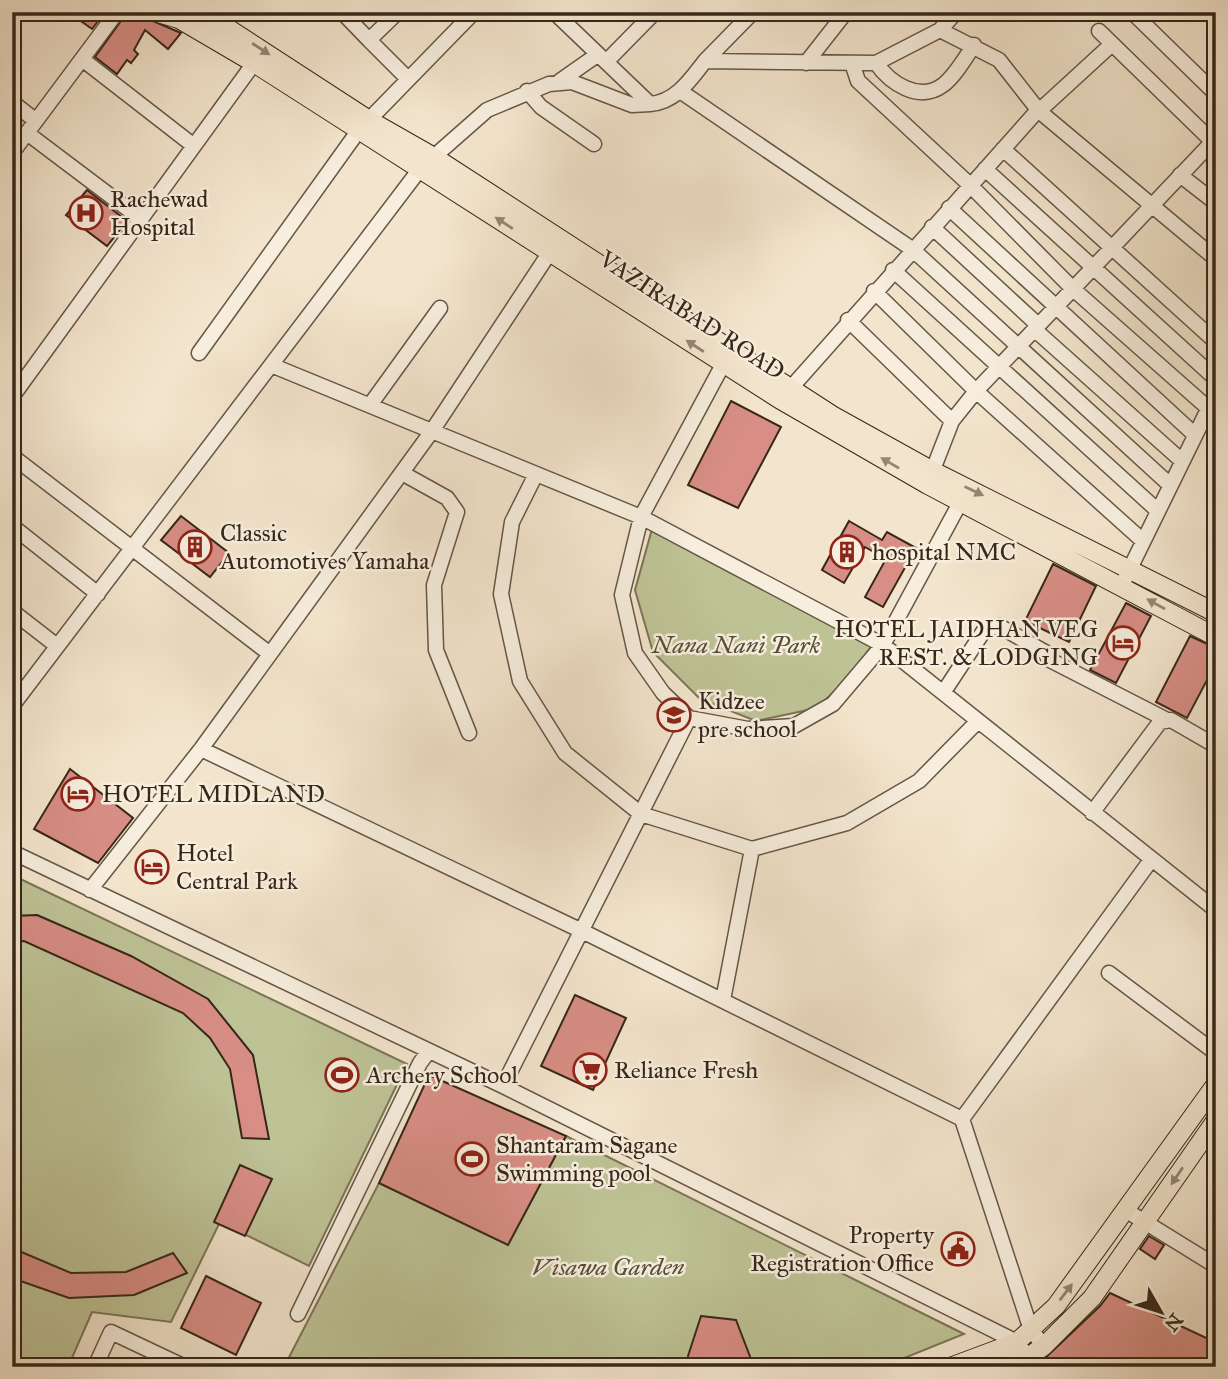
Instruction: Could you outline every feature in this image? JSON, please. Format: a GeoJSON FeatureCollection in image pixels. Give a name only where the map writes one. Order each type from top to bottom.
{"type":"FeatureCollection","features":[{"type":"Feature","properties":{"kind":"main road","name":"VAZIRABAD ROAD"},"geometry":{"type":"LineString","coordinates":[[203,12],[364,125],[420,169],[550,252],[930,478],[1130,568],[1216,613]]}},
{"type":"Feature","properties":{"kind":"main road","name":"VAZIRABAD ROAD"},"geometry":{"type":"LineString","coordinates":[[167,14],[364,125],[434,157],[727,357],[789,390],[930,478],[961,501],[1216,637]]}},
{"type":"Feature","properties":{"kind":"main road"},"geometry":{"type":"LineString","coordinates":[[950,1367],[1024,1336],[1056,1306],[1216,1084]]}},
{"type":"Feature","properties":{"kind":"main road"},"geometry":{"type":"LineString","coordinates":[[999,1367],[1031,1362],[1092,1298],[1145,1223],[1210,1140],[1216,1120]]}},
{"type":"Feature","properties":{"kind":"street"},"geometry":{"type":"LineString","coordinates":[[12,153],[117,12]]}},
{"type":"Feature","properties":{"kind":"street"},"geometry":{"type":"LineString","coordinates":[[342,12],[408,79]]}},
{"type":"Feature","properties":{"kind":"street"},"geometry":{"type":"LineString","coordinates":[[369,40],[398,12]]}},
{"type":"Feature","properties":{"kind":"street"},"geometry":{"type":"LineString","coordinates":[[199,353],[364,125],[474,12]]}},
{"type":"Feature","properties":{"kind":"street"},"geometry":{"type":"LineString","coordinates":[[554,12],[650,104]]}},
{"type":"Feature","properties":{"kind":"street"},"geometry":{"type":"LineString","coordinates":[[12,706],[420,169],[479,116],[527,91],[560,81],[601,59],[655,12]]}},
{"type":"Feature","properties":{"kind":"street"},"geometry":{"type":"LineString","coordinates":[[560,81],[572,82],[632,106],[662,103],[680,91],[753,12]]}},
{"type":"Feature","properties":{"kind":"street"},"geometry":{"type":"LineString","coordinates":[[806,63],[846,12]]}},
{"type":"Feature","properties":{"kind":"street"},"geometry":{"type":"LineString","coordinates":[[705,61],[876,63],[940,30],[956,12]]}},
{"type":"Feature","properties":{"kind":"street"},"geometry":{"type":"LineString","coordinates":[[1132,12],[1216,94]]}},
{"type":"Feature","properties":{"kind":"street"},"geometry":{"type":"LineString","coordinates":[[940,30],[974,45],[1011,71],[1038,111],[1216,259]]}},
{"type":"Feature","properties":{"kind":"street"},"geometry":{"type":"LineString","coordinates":[[930,478],[952,421],[976,391],[1150,204],[1215,142],[1099,32]]}},
{"type":"Feature","properties":{"kind":"street"},"geometry":{"type":"LineString","coordinates":[[789,390],[848,320],[1038,111],[1112,44]]}},
{"type":"Feature","properties":{"kind":"street"},"geometry":{"type":"LineString","coordinates":[[876,63],[888,79],[903,87],[918,92],[931,91],[948,80],[974,45]]}},
{"type":"Feature","properties":{"kind":"street"},"geometry":{"type":"LineString","coordinates":[[82,59],[194,146]]}},
{"type":"Feature","properties":{"kind":"street"},"geometry":{"type":"LineString","coordinates":[[12,397],[254,63]]}},
{"type":"Feature","properties":{"kind":"street"},"geometry":{"type":"LineString","coordinates":[[852,63],[858,81],[970,185],[1072,288],[1208,408]]}},
{"type":"Feature","properties":{"kind":"street"},"geometry":{"type":"LineString","coordinates":[[527,91],[541,107],[594,144]]}},
{"type":"Feature","properties":{"kind":"street"},"geometry":{"type":"LineString","coordinates":[[680,91],[912,249],[1019,344],[1170,485]]}},
{"type":"Feature","properties":{"kind":"street"},"geometry":{"type":"LineString","coordinates":[[12,102],[36,121]]}},
{"type":"Feature","properties":{"kind":"street"},"geometry":{"type":"LineString","coordinates":[[27,133],[141,219]]}},
{"type":"Feature","properties":{"kind":"street"},"geometry":{"type":"LineString","coordinates":[[1003,149],[1216,342]]}},
{"type":"Feature","properties":{"kind":"street"},"geometry":{"type":"LineString","coordinates":[[985,169],[1216,379]]}},
{"type":"Feature","properties":{"kind":"street"},"geometry":{"type":"LineString","coordinates":[[1180,175],[1216,203]]}},
{"type":"Feature","properties":{"kind":"street"},"geometry":{"type":"LineString","coordinates":[[949,208],[1195,435]]}},
{"type":"Feature","properties":{"kind":"street"},"geometry":{"type":"LineString","coordinates":[[932,227],[1182,461]]}},
{"type":"Feature","properties":{"kind":"street"},"geometry":{"type":"LineString","coordinates":[[90,890],[201,749],[402,473],[550,252]]}},
{"type":"Feature","properties":{"kind":"street"},"geometry":{"type":"LineString","coordinates":[[893,270],[1158,510]]}},
{"type":"Feature","properties":{"kind":"street"},"geometry":{"type":"LineString","coordinates":[[874,292],[976,391],[1143,541]]}},
{"type":"Feature","properties":{"kind":"street"},"geometry":{"type":"LineString","coordinates":[[370,405],[440,308]]}},
{"type":"Feature","properties":{"kind":"street"},"geometry":{"type":"LineString","coordinates":[[848,320],[952,421]]}},
{"type":"Feature","properties":{"kind":"street"},"geometry":{"type":"LineString","coordinates":[[727,357],[641,517],[622,595],[635,653],[663,693],[689,718],[748,729],[794,726],[833,704],[883,645],[961,501]]}},
{"type":"Feature","properties":{"kind":"street"},"geometry":{"type":"LineString","coordinates":[[271,365],[641,517],[883,645],[1216,910]]}},
{"type":"Feature","properties":{"kind":"street"},"geometry":{"type":"LineString","coordinates":[[1122,585],[1216,393]]}},
{"type":"Feature","properties":{"kind":"street"},"geometry":{"type":"LineString","coordinates":[[12,456],[134,546],[270,654]]}},
{"type":"Feature","properties":{"kind":"street"},"geometry":{"type":"LineString","coordinates":[[402,473],[447,498],[457,512],[434,585],[436,650],[469,733]]}},
{"type":"Feature","properties":{"kind":"street"},"geometry":{"type":"LineString","coordinates":[[536,474],[512,522],[501,594],[520,681],[565,753],[641,814],[752,849],[847,823],[919,781],[978,721]]}},
{"type":"Feature","properties":{"kind":"street"},"geometry":{"type":"LineString","coordinates":[[12,526],[98,593]]}},
{"type":"Feature","properties":{"kind":"street"},"geometry":{"type":"LineString","coordinates":[[12,611],[57,646]]}},
{"type":"Feature","properties":{"kind":"street"},"geometry":{"type":"LineString","coordinates":[[943,693],[985,629],[999,626],[1049,657],[1216,746]]}},
{"type":"Feature","properties":{"kind":"street"},"geometry":{"type":"LineString","coordinates":[[503,1086],[689,718]]}},
{"type":"Feature","properties":{"kind":"street"},"geometry":{"type":"LineString","coordinates":[[1092,813],[1164,719]]}},
{"type":"Feature","properties":{"kind":"street"},"geometry":{"type":"LineString","coordinates":[[201,749],[582,930],[962,1119],[1031,1362]]}},
{"type":"Feature","properties":{"kind":"street"},"geometry":{"type":"LineString","coordinates":[[723,1000],[752,849]]}},
{"type":"Feature","properties":{"kind":"street"},"geometry":{"type":"LineString","coordinates":[[12,852],[1044,1346]]}},
{"type":"Feature","properties":{"kind":"street"},"geometry":{"type":"LineString","coordinates":[[962,1119],[1151,860]]}},
{"type":"Feature","properties":{"kind":"street"},"geometry":{"type":"LineString","coordinates":[[1109,973],[1216,1053]]}},
{"type":"Feature","properties":{"kind":"street"},"geometry":{"type":"LineString","coordinates":[[298,1314],[420,1063],[429,1051]]}},
{"type":"Feature","properties":{"kind":"street"},"geometry":{"type":"LineString","coordinates":[[1126,1211],[1216,1266]]}},
{"type":"Feature","properties":{"kind":"street"},"geometry":{"type":"LineString","coordinates":[[95,1367],[111,1332],[185,1367]]}},
{"type":"Feature","properties":{"kind":"green space","name":"Nana Nani Park"},"geometry":{"type":"Polygon","coordinates":[[[652,529],[873,644],[850,676],[817,708],[756,721],[700,699],[653,652],[635,590],[652,529]]]}},
{"type":"Feature","properties":{"kind":"green space"},"geometry":{"type":"Polygon","coordinates":[[[12,875],[407,1064],[309,1266],[220,1222],[171,1322],[92,1312],[68,1367],[12,1367],[12,875]]]}},
{"type":"Feature","properties":{"kind":"green space","name":"Visawa Garden"},"geometry":{"type":"Polygon","coordinates":[[[566,1136],[964,1334],[882,1367],[284,1367],[379,1183],[508,1245],[566,1136]]]}},
{"type":"Feature","properties":{"kind":"building"},"geometry":{"type":"Polygon","coordinates":[[[68,12],[105,12],[92,29],[68,12]]]}},
{"type":"Feature","properties":{"kind":"building"},"geometry":{"type":"Polygon","coordinates":[[[126,14],[146,18],[181,33],[168,49],[145,30],[134,50],[138,54],[131,63],[127,60],[117,74],[95,57],[126,14]]]}},
{"type":"Feature","properties":{"kind":"building"},"geometry":{"type":"Polygon","coordinates":[[[87,190],[127,221],[107,246],[66,215],[87,190]]]}},
{"type":"Feature","properties":{"kind":"building"},"geometry":{"type":"Polygon","coordinates":[[[731,401],[781,427],[738,508],[688,485],[731,401]]]}},
{"type":"Feature","properties":{"kind":"building","name":"Classic Automotives Yamaha"},"geometry":{"type":"Polygon","coordinates":[[[181,516],[229,553],[210,577],[161,540],[181,516]]]}},
{"type":"Feature","properties":{"kind":"building"},"geometry":{"type":"Polygon","coordinates":[[[849,521],[882,540],[887,532],[916,548],[883,607],[865,597],[886,559],[865,547],[844,583],[822,570],[849,521]]]}},
{"type":"Feature","properties":{"kind":"building"},"geometry":{"type":"Polygon","coordinates":[[[1053,564],[1096,586],[1069,642],[1025,621],[1053,564]]]}},
{"type":"Feature","properties":{"kind":"building"},"geometry":{"type":"Polygon","coordinates":[[[1126,603],[1151,616],[1116,683],[1090,670],[1126,603]]]}},
{"type":"Feature","properties":{"kind":"building"},"geometry":{"type":"Polygon","coordinates":[[[1190,636],[1216,648],[1216,663],[1187,718],[1156,702],[1190,636]]]}},
{"type":"Feature","properties":{"kind":"building","name":"HOTEL MIDLAND"},"geometry":{"type":"Polygon","coordinates":[[[70,769],[133,818],[98,863],[34,829],[70,769]]]}},
{"type":"Feature","properties":{"kind":"building"},"geometry":{"type":"Polygon","coordinates":[[[37,915],[131,956],[208,999],[253,1055],[269,1139],[242,1138],[230,1069],[210,1038],[183,1013],[24,941],[12,942],[12,916],[37,915]]]}},
{"type":"Feature","properties":{"kind":"building"},"geometry":{"type":"Polygon","coordinates":[[[575,995],[626,1018],[593,1090],[541,1066],[575,995]]]}},
{"type":"Feature","properties":{"kind":"building","name":"Shantaram Sagane Swimming pool"},"geometry":{"type":"Polygon","coordinates":[[[429,1075],[566,1136],[508,1245],[379,1183],[429,1075]]]}},
{"type":"Feature","properties":{"kind":"building"},"geometry":{"type":"Polygon","coordinates":[[[240,1165],[272,1179],[245,1236],[214,1222],[240,1165]]]}},
{"type":"Feature","properties":{"kind":"building"},"geometry":{"type":"Polygon","coordinates":[[[1149,1236],[1164,1245],[1155,1259],[1140,1249],[1149,1236]]]}},
{"type":"Feature","properties":{"kind":"building"},"geometry":{"type":"Polygon","coordinates":[[[12,1248],[71,1273],[126,1272],[173,1253],[187,1273],[134,1295],[69,1298],[12,1278],[12,1248]]]}},
{"type":"Feature","properties":{"kind":"building"},"geometry":{"type":"Polygon","coordinates":[[[206,1276],[261,1303],[236,1355],[181,1328],[206,1276]]]}},
{"type":"Feature","properties":{"kind":"building"},"geometry":{"type":"Polygon","coordinates":[[[1110,1293],[1215,1342],[1203,1367],[1045,1367],[1042,1361],[1100,1306],[1110,1293]]]}},
{"type":"Feature","properties":{"kind":"building"},"geometry":{"type":"Polygon","coordinates":[[[701,1316],[736,1320],[754,1367],[690,1367],[688,1356],[701,1316]]]}},
{"type":"Feature","properties":{"kind":"place","name":"Rachewad Hospital"},"geometry":{"type":"Point","coordinates":[86,213]}},
{"type":"Feature","properties":{"kind":"place","name":"Classic Automotives Yamaha"},"geometry":{"type":"Point","coordinates":[195,547]}},
{"type":"Feature","properties":{"kind":"place","name":"hospital NMC"},"geometry":{"type":"Point","coordinates":[847,552]}},
{"type":"Feature","properties":{"kind":"place","name":"HOTEL JAIDHAN VEG REST. & LODGING"},"geometry":{"type":"Point","coordinates":[1123,643]}},
{"type":"Feature","properties":{"kind":"place","name":"Kidzee pre school"},"geometry":{"type":"Point","coordinates":[674,715]}},
{"type":"Feature","properties":{"kind":"place","name":"HOTEL MIDLAND"},"geometry":{"type":"Point","coordinates":[78,794]}},
{"type":"Feature","properties":{"kind":"place","name":"Hotel Central Park"},"geometry":{"type":"Point","coordinates":[152,867]}},
{"type":"Feature","properties":{"kind":"place","name":"Reliance Fresh"},"geometry":{"type":"Point","coordinates":[590,1070]}},
{"type":"Feature","properties":{"kind":"place","name":"Archery School"},"geometry":{"type":"Point","coordinates":[342,1075]}},
{"type":"Feature","properties":{"kind":"place","name":"Shantaram Sagane Swimming pool"},"geometry":{"type":"Point","coordinates":[472,1159]}},
{"type":"Feature","properties":{"kind":"place","name":"Property Registration Office"},"geometry":{"type":"Point","coordinates":[958,1249]}}]}
